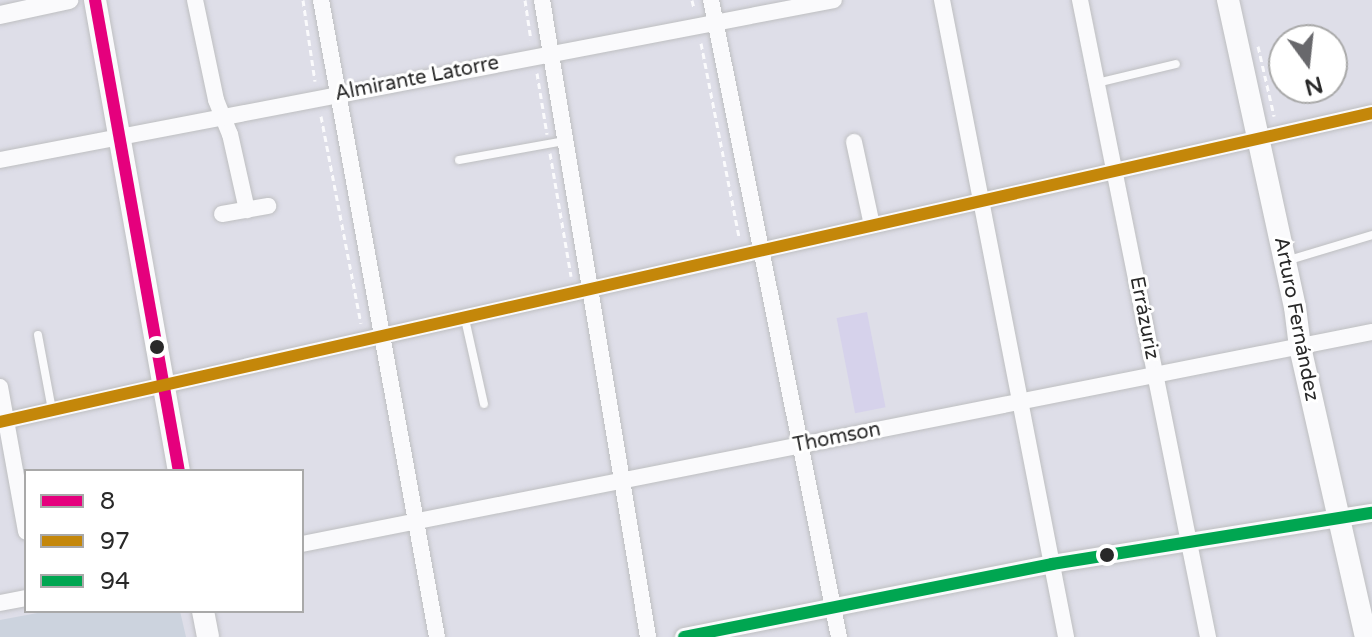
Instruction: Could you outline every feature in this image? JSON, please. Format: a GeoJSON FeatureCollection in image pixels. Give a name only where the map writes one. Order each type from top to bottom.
{"type":"FeatureCollection","features":[{"type":"Feature","properties":{"kind":"main road"},"geometry":{"type":"LineString","coordinates":[[95,0],[179,469]]}},
{"type":"Feature","properties":{"kind":"main road","name":"Arturo Fernández"},"geometry":{"type":"LineString","coordinates":[[1228,0],[1286,262],[1300,347],[1366,637]]}},
{"type":"Feature","properties":{"kind":"main road"},"geometry":{"type":"LineString","coordinates":[[203,613],[208,637]]}},
{"type":"Feature","properties":{"kind":"street"},"geometry":{"type":"LineString","coordinates":[[0,15],[26,4],[69,0]]}},
{"type":"Feature","properties":{"kind":"street"},"geometry":{"type":"LineString","coordinates":[[195,0],[216,100],[230,134],[247,210]]}},
{"type":"Feature","properties":{"kind":"street"},"geometry":{"type":"LineString","coordinates":[[321,0],[437,637]]}},
{"type":"Feature","properties":{"kind":"street"},"geometry":{"type":"LineString","coordinates":[[542,0],[551,54],[557,142],[590,290],[648,637]]}},
{"type":"Feature","properties":{"kind":"street"},"geometry":{"type":"LineString","coordinates":[[711,0],[839,637]]}},
{"type":"Feature","properties":{"kind":"street","name":"Almirante Latorre"},"geometry":{"type":"LineString","coordinates":[[0,160],[834,0]]}},
{"type":"Feature","properties":{"kind":"street"},"geometry":{"type":"LineString","coordinates":[[942,0],[1066,637]]}},
{"type":"Feature","properties":{"kind":"street","name":"Errázuriz"},"geometry":{"type":"LineString","coordinates":[[1080,0],[1208,637]]}},
{"type":"Feature","properties":{"kind":"street"},"geometry":{"type":"LineString","coordinates":[[3,421],[1372,113]]}},
{"type":"Feature","properties":{"kind":"street"},"geometry":{"type":"LineString","coordinates":[[854,142],[872,225]]}},
{"type":"Feature","properties":{"kind":"street"},"geometry":{"type":"LineString","coordinates":[[222,214],[268,206]]}},
{"type":"Feature","properties":{"kind":"street","name":"Thomson"},"geometry":{"type":"LineString","coordinates":[[304,544],[1372,332]]}},
{"type":"Feature","properties":{"kind":"street"},"geometry":{"type":"LineString","coordinates":[[0,387],[3,421],[24,522]]}},
{"type":"Feature","properties":{"kind":"street"},"geometry":{"type":"LineString","coordinates":[[684,637],[1052,564],[1372,513]]}},
{"type":"Feature","properties":{"kind":"street"},"geometry":{"type":"LineString","coordinates":[[0,603],[24,598]]}},
{"type":"Feature","properties":{"kind":"lane"},"geometry":{"type":"LineString","coordinates":[[1097,83],[1176,64]]}},
{"type":"Feature","properties":{"kind":"lane"},"geometry":{"type":"LineString","coordinates":[[459,160],[557,142]]}},
{"type":"Feature","properties":{"kind":"lane"},"geometry":{"type":"LineString","coordinates":[[1286,262],[1372,235]]}},
{"type":"Feature","properties":{"kind":"lane"},"geometry":{"type":"LineString","coordinates":[[465,319],[484,404]]}},
{"type":"Feature","properties":{"kind":"lane"},"geometry":{"type":"LineString","coordinates":[[38,335],[52,411]]}},
{"type":"Feature","properties":{"kind":"path"},"geometry":{"type":"LineString","coordinates":[[303,0],[315,81]]}},
{"type":"Feature","properties":{"kind":"path"},"geometry":{"type":"LineString","coordinates":[[525,0],[531,40]]}},
{"type":"Feature","properties":{"kind":"path"},"geometry":{"type":"LineString","coordinates":[[692,0],[694,8]]}},
{"type":"Feature","properties":{"kind":"path"},"geometry":{"type":"LineString","coordinates":[[701,43],[739,237]]}},
{"type":"Feature","properties":{"kind":"path"},"geometry":{"type":"LineString","coordinates":[[1257,44],[1274,116]]}},
{"type":"Feature","properties":{"kind":"path"},"geometry":{"type":"LineString","coordinates":[[537,73],[557,142],[571,276]]}},
{"type":"Feature","properties":{"kind":"path"},"geometry":{"type":"LineString","coordinates":[[321,116],[361,323]]}},
{"type":"Feature","properties":{"kind":"shaded area"},"geometry":{"type":"Polygon","coordinates":[[[867,312],[886,407],[855,413],[837,318],[867,312]]]}},
{"type":"Feature","properties":{"kind":"shaded area"},"geometry":{"type":"Polygon","coordinates":[[[37,613],[180,613],[186,637],[0,637],[0,620],[37,613]]]}},
{"type":"Feature","properties":{"kind":"transit line","name":"8"},"geometry":{"type":"LineString","coordinates":[[95,0],[179,469]]}},
{"type":"Feature","properties":{"kind":"transit line","name":"97"},"geometry":{"type":"LineString","coordinates":[[0,422],[1372,113]]}},
{"type":"Feature","properties":{"kind":"transit line","name":"94"},"geometry":{"type":"LineString","coordinates":[[684,637],[1052,564],[1372,513]]}}]}
